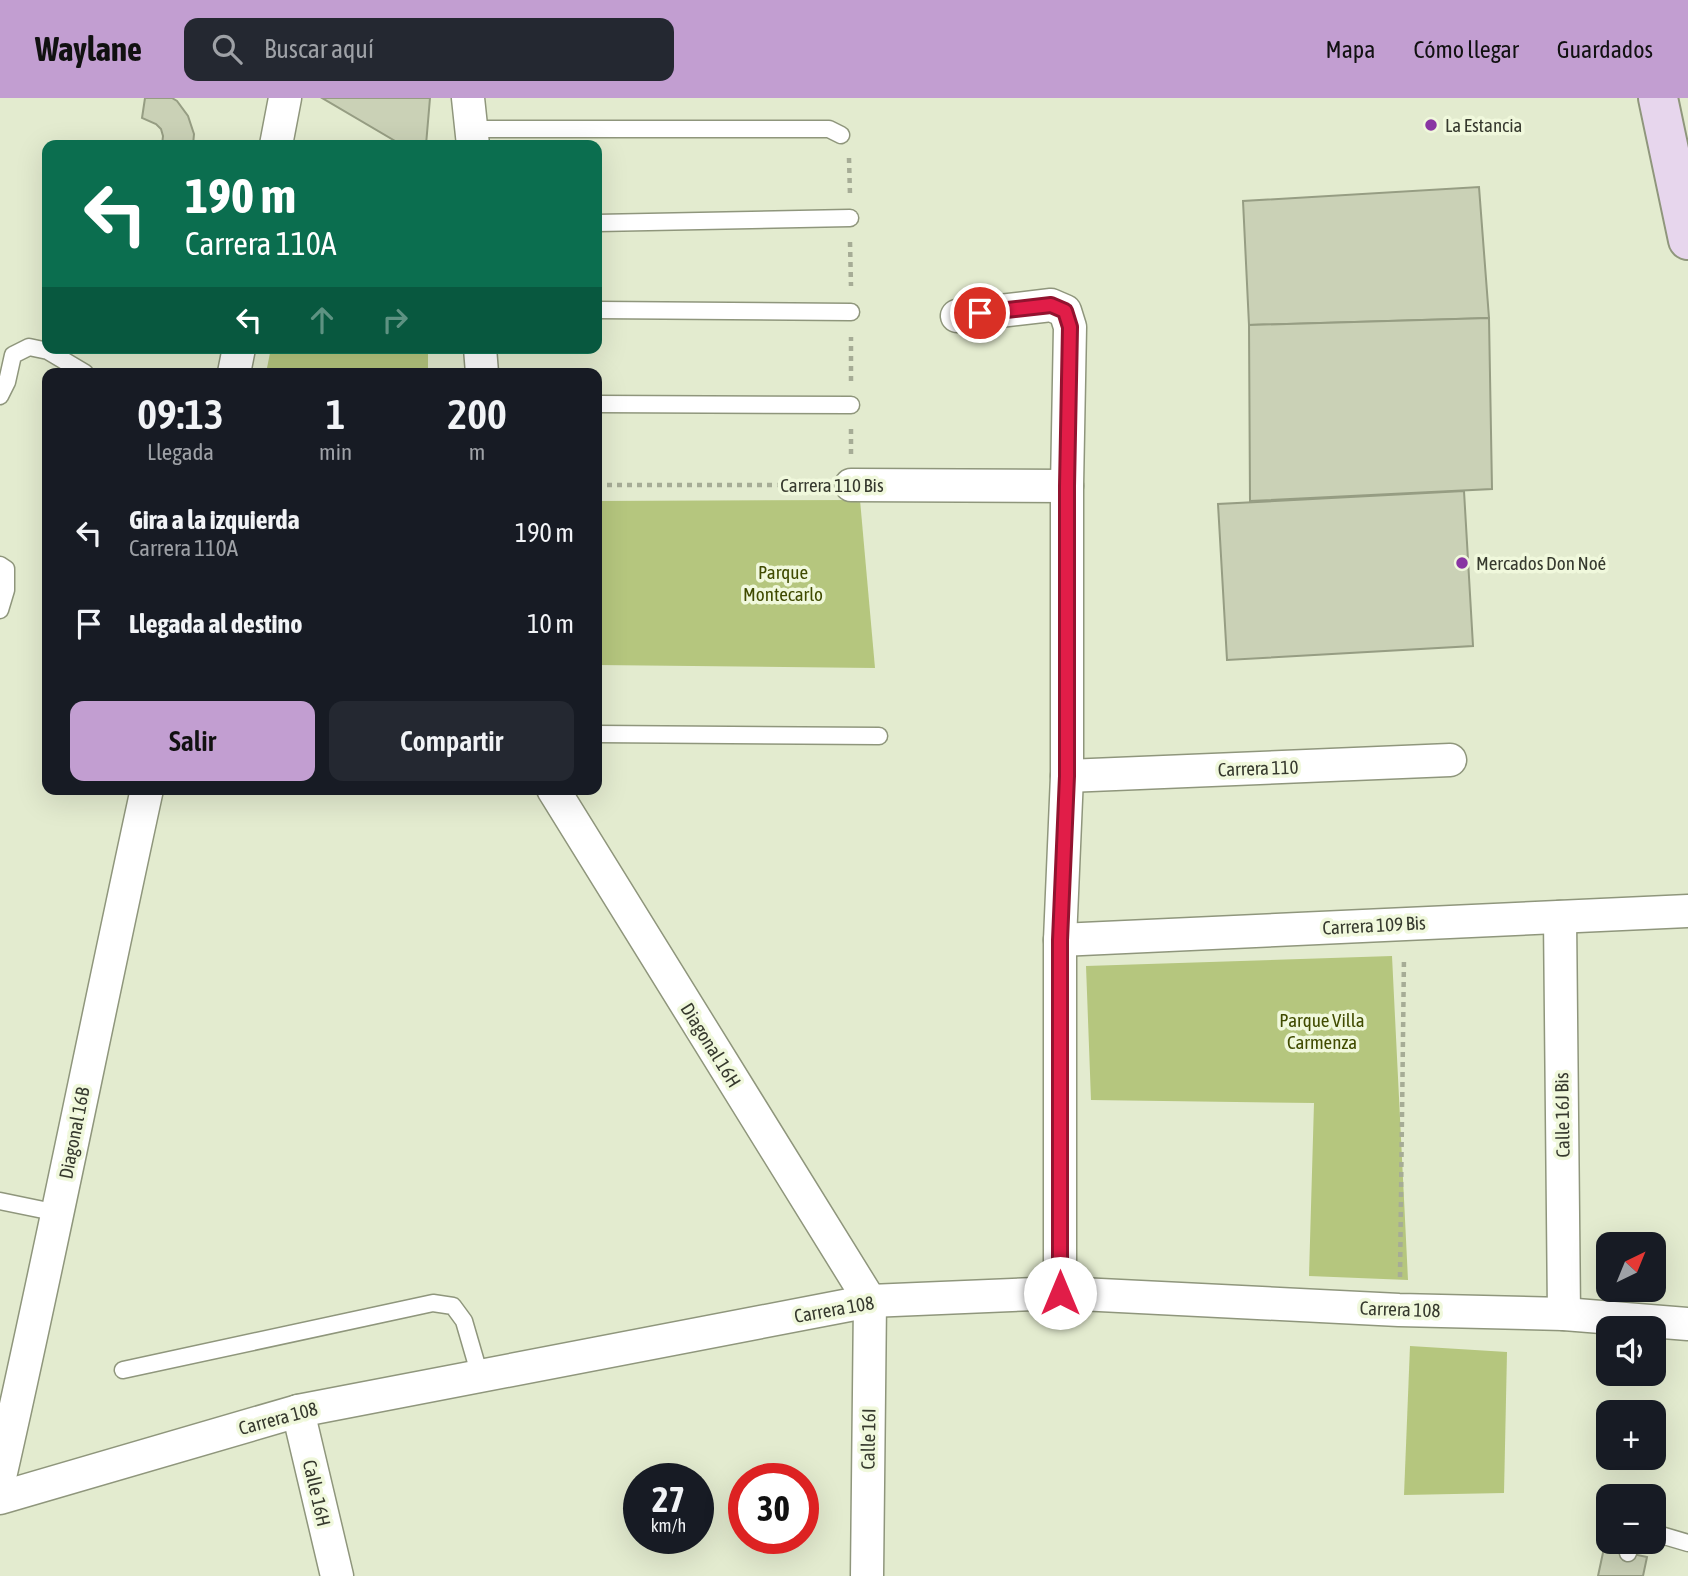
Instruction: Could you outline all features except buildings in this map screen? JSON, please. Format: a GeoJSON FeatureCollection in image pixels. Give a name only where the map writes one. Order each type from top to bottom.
{"type":"FeatureCollection","features":[{"type":"Feature","properties":{"kind":"main road"},"geometry":{"type":"LineString","coordinates":[[1658,98],[1688,240]]}},
{"type":"Feature","properties":{"kind":"street"},"geometry":{"type":"LineString","coordinates":[[277,140],[285,98]]}},
{"type":"Feature","properties":{"kind":"street"},"geometry":{"type":"LineString","coordinates":[[468,98],[472,137]]}},
{"type":"Feature","properties":{"kind":"street"},"geometry":{"type":"LineString","coordinates":[[957,316],[1051,305],[1065,311],[1070,327],[1067,776],[1060,940],[1060,1293]]}},
{"type":"Feature","properties":{"kind":"street","name":"Carrera 110 Bis"},"geometry":{"type":"LineString","coordinates":[[850,485],[1067,486]]}},
{"type":"Feature","properties":{"kind":"street","name":"Carrera 110"},"geometry":{"type":"LineString","coordinates":[[1067,776],[1450,760]]}},
{"type":"Feature","properties":{"kind":"street","name":"Diagonal 16B"},"geometry":{"type":"LineString","coordinates":[[0,1477],[146,795]]}},
{"type":"Feature","properties":{"kind":"street","name":"Diagonal 16H"},"geometry":{"type":"LineString","coordinates":[[557,795],[870,1301]]}},
{"type":"Feature","properties":{"kind":"street","name":"Carrera 109 Bis"},"geometry":{"type":"LineString","coordinates":[[1060,940],[1688,911]]}},
{"type":"Feature","properties":{"kind":"street","name":"Calle 16J Bis"},"geometry":{"type":"LineString","coordinates":[[1560,917],[1564,1314]]}},
{"type":"Feature","properties":{"kind":"street","name":"Carrera 108"},"geometry":{"type":"LineString","coordinates":[[0,1498],[298,1411],[870,1301],[1060,1293],[1399,1310],[1564,1314],[1688,1324]]}},
{"type":"Feature","properties":{"kind":"street","name":"Calle 16I"},"geometry":{"type":"LineString","coordinates":[[867,1576],[870,1301]]}},
{"type":"Feature","properties":{"kind":"street","name":"Calle 16H"},"geometry":{"type":"LineString","coordinates":[[298,1411],[337,1576]]}},
{"type":"Feature","properties":{"kind":"lane"},"geometry":{"type":"LineString","coordinates":[[472,137],[829,129],[841,135]]}},
{"type":"Feature","properties":{"kind":"lane"},"geometry":{"type":"LineString","coordinates":[[602,223],[850,218]]}},
{"type":"Feature","properties":{"kind":"lane"},"geometry":{"type":"LineString","coordinates":[[602,310],[851,312]]}},
{"type":"Feature","properties":{"kind":"lane"},"geometry":{"type":"LineString","coordinates":[[0,396],[7,382],[13,355],[29,346],[42,349]]}},
{"type":"Feature","properties":{"kind":"lane"},"geometry":{"type":"LineString","coordinates":[[53,354],[77,368]]}},
{"type":"Feature","properties":{"kind":"lane"},"geometry":{"type":"LineString","coordinates":[[602,404],[851,405]]}},
{"type":"Feature","properties":{"kind":"lane"},"geometry":{"type":"LineString","coordinates":[[0,565],[6,569],[6,590],[0,610]]}},
{"type":"Feature","properties":{"kind":"lane"},"geometry":{"type":"LineString","coordinates":[[602,734],[879,736]]}},
{"type":"Feature","properties":{"kind":"lane"},"geometry":{"type":"LineString","coordinates":[[0,1200],[58,1213]]}},
{"type":"Feature","properties":{"kind":"lane"},"geometry":{"type":"LineString","coordinates":[[123,1370],[433,1303],[453,1306],[464,1321],[480,1376]]}},
{"type":"Feature","properties":{"kind":"lane"},"geometry":{"type":"LineString","coordinates":[[1666,1537],[1688,1543]]}},
{"type":"Feature","properties":{"kind":"path","name":"Carrera 110 Bis"},"geometry":{"type":"LineString","coordinates":[[602,485],[850,485]]}},
{"type":"Feature","properties":{"kind":"path"},"geometry":{"type":"LineString","coordinates":[[1399,1310],[1404,924]]}},
{"type":"Feature","properties":{"kind":"green space"},"geometry":{"type":"Polygon","coordinates":[[[270,354],[428,354],[428,368],[267,368],[270,354]]]}},
{"type":"Feature","properties":{"kind":"green space","name":"Parque Montecarlo"},"geometry":{"type":"Polygon","coordinates":[[[860,500],[875,668],[602,665],[602,501],[860,500]]]}},
{"type":"Feature","properties":{"kind":"green space","name":"Parque Villa Carmenza"},"geometry":{"type":"Polygon","coordinates":[[[1392,956],[1408,1280],[1309,1276],[1314,1103],[1091,1100],[1086,966],[1392,956]]]}},
{"type":"Feature","properties":{"kind":"green space"},"geometry":{"type":"Polygon","coordinates":[[[1410,1346],[1507,1352],[1504,1493],[1404,1495],[1410,1346]]]}},
{"type":"Feature","properties":{"kind":"place","name":"La Estancia"},"geometry":{"type":"Point","coordinates":[1431,125]}},
{"type":"Feature","properties":{"kind":"place","name":"Mercados Don Noé"},"geometry":{"type":"Point","coordinates":[1462,563]}},
{"type":"Feature","properties":{"kind":"route"},"geometry":{"type":"LineString","coordinates":[[980,313],[1051,305],[1065,311],[1070,327],[1067,776],[1060,940],[1060,1293]]}}]}
